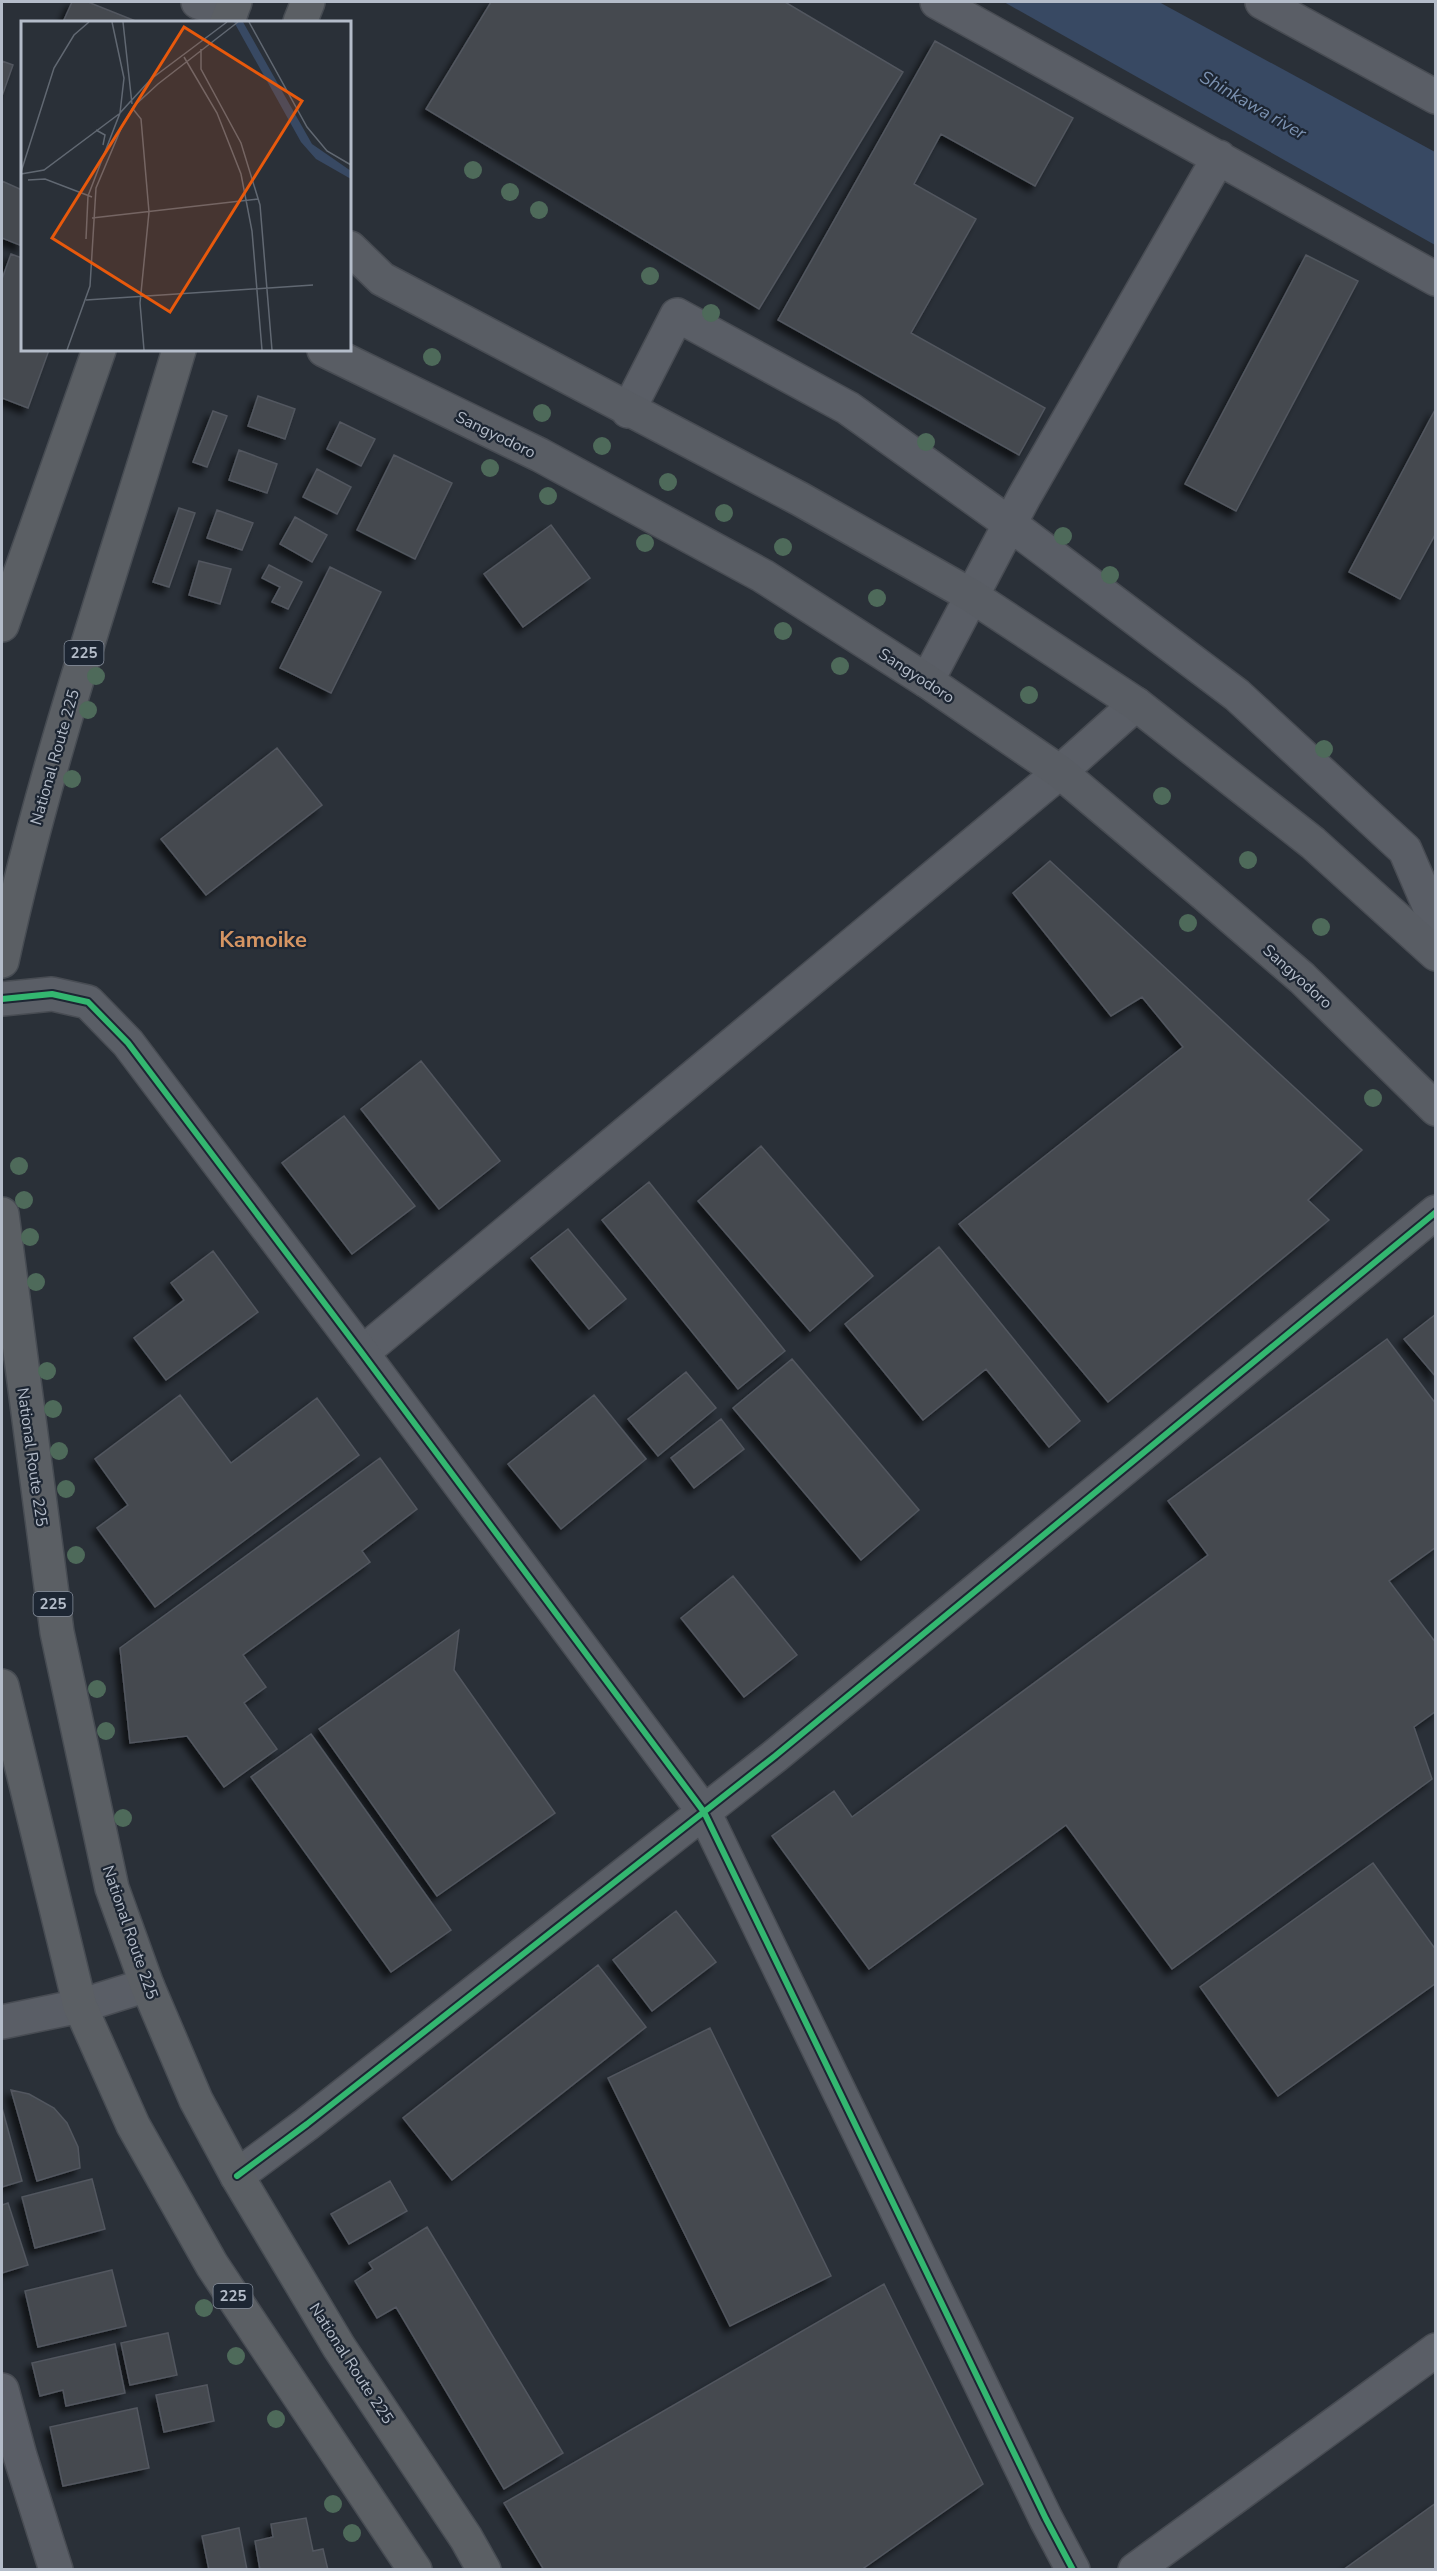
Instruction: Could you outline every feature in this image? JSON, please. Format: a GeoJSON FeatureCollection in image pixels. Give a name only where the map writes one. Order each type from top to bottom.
{"type":"FeatureCollection","features":[{"type":"Feature","properties":{"kind":"highway"},"geometry":{"type":"LineString","coordinates":[[300,21],[308,2]]}},
{"type":"Feature","properties":{"kind":"highway"},"geometry":{"type":"LineString","coordinates":[[2,625],[99,351]]}},
{"type":"Feature","properties":{"kind":"highway","name":"National Route 225"},"geometry":{"type":"LineString","coordinates":[[2,961],[19,878],[87,642],[180,351]]}},
{"type":"Feature","properties":{"kind":"highway","name":"National Route 225"},"geometry":{"type":"LineString","coordinates":[[2,1214],[57,1632],[112,1888],[147,1984],[196,2100],[237,2176],[339,2347],[466,2538],[484,2570]]}},
{"type":"Feature","properties":{"kind":"highway","name":"225"},"geometry":{"type":"LineString","coordinates":[[2,1686],[80,2006],[133,2125],[212,2265],[415,2570]]}},
{"type":"Feature","properties":{"kind":"main road"},"geometry":{"type":"LineString","coordinates":[[351,249],[382,279],[628,411],[800,499],[972,596],[1136,704],[1313,843],[1436,954]]}},
{"type":"Feature","properties":{"kind":"main road","name":"Sangyodoro"},"geometry":{"type":"LineString","coordinates":[[326,351],[540,455],[763,576],[927,681],[1060,772],[1302,978],[1436,1110]]}},
{"type":"Feature","properties":{"kind":"street"},"geometry":{"type":"LineString","coordinates":[[198,2],[231,12]]}},
{"type":"Feature","properties":{"kind":"street"},"geometry":{"type":"LineString","coordinates":[[937,2],[1436,279]]}},
{"type":"Feature","properties":{"kind":"street"},"geometry":{"type":"LineString","coordinates":[[1262,2],[1436,97]]}},
{"type":"Feature","properties":{"kind":"street"},"geometry":{"type":"LineString","coordinates":[[927,681],[1010,524],[1219,157]]}},
{"type":"Feature","properties":{"kind":"street"},"geometry":{"type":"LineString","coordinates":[[628,411],[677,315],[848,408],[1010,524],[1238,695],[1405,850],[1436,922]]}},
{"type":"Feature","properties":{"kind":"street"},"geometry":{"type":"LineString","coordinates":[[362,1353],[1060,772],[1136,704]]}},
{"type":"Feature","properties":{"kind":"street"},"geometry":{"type":"LineString","coordinates":[[2,999],[52,994],[88,1002],[128,1043],[704,1812],[1041,2509],[1073,2570]]}},
{"type":"Feature","properties":{"kind":"street"},"geometry":{"type":"LineString","coordinates":[[237,2176],[317,2117],[704,1812],[1436,1212]]}},
{"type":"Feature","properties":{"kind":"street"},"geometry":{"type":"LineString","coordinates":[[2,2022],[80,2006],[147,1984]]}},
{"type":"Feature","properties":{"kind":"street"},"geometry":{"type":"LineString","coordinates":[[1135,2570],[1436,2350]]}},
{"type":"Feature","properties":{"kind":"street"},"geometry":{"type":"LineString","coordinates":[[2,2390],[11,2458],[56,2570]]}},
{"type":"Feature","properties":{"kind":"water","name":"Shinkawa river"},"geometry":{"type":"Polygon","coordinates":[[[1004,2],[1159,2],[1435,152],[1435,245],[1004,2]]]}},
{"type":"Feature","properties":{"kind":"building"},"geometry":{"type":"Polygon","coordinates":[[[72,2],[88,2],[136,21],[63,21],[72,2]]]}},
{"type":"Feature","properties":{"kind":"building"},"geometry":{"type":"Polygon","coordinates":[[[491,2],[785,2],[903,72],[759,309],[426,109],[491,2]]]}},
{"type":"Feature","properties":{"kind":"building"},"geometry":{"type":"Polygon","coordinates":[[[935,41],[1073,118],[1035,186],[941,134],[914,184],[976,219],[911,333],[1045,408],[1019,455],[778,320],[935,41]]]}},
{"type":"Feature","properties":{"kind":"building"},"geometry":{"type":"Polygon","coordinates":[[[2,61],[13,65],[2,96],[2,61]]]}},
{"type":"Feature","properties":{"kind":"building"},"geometry":{"type":"Polygon","coordinates":[[[2,181],[21,190],[21,246],[2,238],[2,181]]]}},
{"type":"Feature","properties":{"kind":"building"},"geometry":{"type":"Polygon","coordinates":[[[11,254],[21,258],[21,351],[49,351],[28,408],[2,398],[2,279],[11,254]]]}},
{"type":"Feature","properties":{"kind":"building"},"geometry":{"type":"Polygon","coordinates":[[[1306,255],[1358,281],[1236,511],[1185,484],[1306,255]]]}},
{"type":"Feature","properties":{"kind":"building"},"geometry":{"type":"Polygon","coordinates":[[[258,396],[295,409],[285,439],[248,426],[258,396]]]}},
{"type":"Feature","properties":{"kind":"building"},"geometry":{"type":"Polygon","coordinates":[[[1436,408],[1436,533],[1400,599],[1349,572],[1436,408]]]}},
{"type":"Feature","properties":{"kind":"building"},"geometry":{"type":"Polygon","coordinates":[[[213,411],[227,416],[207,467],[193,462],[213,411]]]}},
{"type":"Feature","properties":{"kind":"building"},"geometry":{"type":"Polygon","coordinates":[[[340,422],[375,439],[361,466],[327,449],[340,422]]]}},
{"type":"Feature","properties":{"kind":"building"},"geometry":{"type":"Polygon","coordinates":[[[239,450],[277,464],[267,493],[229,480],[239,450]]]}},
{"type":"Feature","properties":{"kind":"building"},"geometry":{"type":"Polygon","coordinates":[[[394,455],[452,483],[415,559],[357,530],[394,455]]]}},
{"type":"Feature","properties":{"kind":"building"},"geometry":{"type":"Polygon","coordinates":[[[317,469],[351,487],[337,514],[303,497],[317,469]]]}},
{"type":"Feature","properties":{"kind":"building"},"geometry":{"type":"Polygon","coordinates":[[[179,508],[195,513],[169,587],[153,582],[179,508]]]}},
{"type":"Feature","properties":{"kind":"building"},"geometry":{"type":"Polygon","coordinates":[[[217,510],[253,523],[242,550],[207,538],[217,510]]]}},
{"type":"Feature","properties":{"kind":"building"},"geometry":{"type":"Polygon","coordinates":[[[295,517],[327,535],[312,562],[280,544],[295,517]]]}},
{"type":"Feature","properties":{"kind":"building"},"geometry":{"type":"Polygon","coordinates":[[[551,525],[590,578],[523,627],[484,574],[551,525]]]}},
{"type":"Feature","properties":{"kind":"building"},"geometry":{"type":"Polygon","coordinates":[[[199,561],[231,569],[220,604],[189,595],[199,561]]]}},
{"type":"Feature","properties":{"kind":"building"},"geometry":{"type":"Polygon","coordinates":[[[269,565],[302,582],[288,609],[272,602],[280,587],[262,578],[269,565]]]}},
{"type":"Feature","properties":{"kind":"building"},"geometry":{"type":"Polygon","coordinates":[[[330,567],[381,592],[331,693],[280,668],[330,567]]]}},
{"type":"Feature","properties":{"kind":"building"},"geometry":{"type":"Polygon","coordinates":[[[277,748],[322,805],[206,895],[161,839],[277,748]]]}},
{"type":"Feature","properties":{"kind":"building"},"geometry":{"type":"Polygon","coordinates":[[[1050,861],[1362,1150],[1308,1200],[1329,1220],[1108,1402],[959,1224],[1183,1047],[1142,997],[1111,1016],[1013,893],[1050,861]]]}},
{"type":"Feature","properties":{"kind":"building"},"geometry":{"type":"Polygon","coordinates":[[[421,1061],[500,1161],[439,1209],[361,1109],[421,1061]]]}},
{"type":"Feature","properties":{"kind":"building"},"geometry":{"type":"Polygon","coordinates":[[[344,1116],[415,1206],[352,1254],[282,1163],[344,1116]]]}},
{"type":"Feature","properties":{"kind":"building"},"geometry":{"type":"Polygon","coordinates":[[[761,1146],[873,1276],[810,1331],[698,1201],[761,1146]]]}},
{"type":"Feature","properties":{"kind":"building"},"geometry":{"type":"Polygon","coordinates":[[[649,1182],[785,1351],[738,1389],[602,1220],[649,1182]]]}},
{"type":"Feature","properties":{"kind":"building"},"geometry":{"type":"Polygon","coordinates":[[[568,1229],[626,1299],[589,1329],[531,1258],[568,1229]]]}},
{"type":"Feature","properties":{"kind":"building"},"geometry":{"type":"Polygon","coordinates":[[[939,1247],[1080,1421],[1049,1447],[986,1369],[923,1420],[845,1324],[939,1247]]]}},
{"type":"Feature","properties":{"kind":"building"},"geometry":{"type":"Polygon","coordinates":[[[213,1251],[258,1312],[166,1380],[134,1338],[184,1300],[171,1283],[213,1251]]]}},
{"type":"Feature","properties":{"kind":"building"},"geometry":{"type":"Polygon","coordinates":[[[1436,1314],[1436,1377],[1404,1339],[1436,1314]]]}},
{"type":"Feature","properties":{"kind":"building"},"geometry":{"type":"Polygon","coordinates":[[[1387,1339],[1436,1404],[1436,1547],[1389,1581],[1436,1643],[1436,1711],[1414,1727],[1432,1779],[1172,1969],[1066,1825],[869,1969],[772,1836],[834,1791],[852,1817],[1208,1555],[1168,1501],[1387,1339]]]}},
{"type":"Feature","properties":{"kind":"building"},"geometry":{"type":"Polygon","coordinates":[[[792,1359],[919,1510],[861,1560],[733,1408],[792,1359]]]}},
{"type":"Feature","properties":{"kind":"building"},"geometry":{"type":"Polygon","coordinates":[[[686,1372],[716,1408],[658,1456],[628,1419],[686,1372]]]}},
{"type":"Feature","properties":{"kind":"building"},"geometry":{"type":"Polygon","coordinates":[[[180,1395],[231,1463],[317,1398],[359,1455],[155,1607],[97,1528],[128,1505],[95,1459],[180,1395]]]}},
{"type":"Feature","properties":{"kind":"building"},"geometry":{"type":"Polygon","coordinates":[[[594,1395],[646,1459],[561,1529],[508,1464],[594,1395]]]}},
{"type":"Feature","properties":{"kind":"building"},"geometry":{"type":"Polygon","coordinates":[[[721,1419],[744,1449],[694,1488],[671,1458],[721,1419]]]}},
{"type":"Feature","properties":{"kind":"building"},"geometry":{"type":"Polygon","coordinates":[[[380,1458],[417,1509],[362,1551],[370,1562],[243,1655],[266,1687],[244,1703],[277,1749],[224,1787],[187,1736],[130,1743],[120,1648],[380,1458]]]}},
{"type":"Feature","properties":{"kind":"building"},"geometry":{"type":"Polygon","coordinates":[[[733,1576],[797,1655],[744,1697],[681,1618],[733,1576]]]}},
{"type":"Feature","properties":{"kind":"building"},"geometry":{"type":"Polygon","coordinates":[[[459,1630],[454,1670],[555,1813],[437,1896],[319,1729],[459,1630]]]}},
{"type":"Feature","properties":{"kind":"building"},"geometry":{"type":"Polygon","coordinates":[[[311,1734],[451,1930],[391,1972],[251,1777],[311,1734]]]}},
{"type":"Feature","properties":{"kind":"building"},"geometry":{"type":"Polygon","coordinates":[[[1373,1863],[1436,1950],[1436,1983],[1278,2096],[1200,1987],[1373,1863]]]}},
{"type":"Feature","properties":{"kind":"building"},"geometry":{"type":"Polygon","coordinates":[[[676,1911],[716,1962],[652,2011],[613,1960],[676,1911]]]}},
{"type":"Feature","properties":{"kind":"building"},"geometry":{"type":"Polygon","coordinates":[[[598,1965],[646,2027],[452,2180],[403,2118],[598,1965]]]}},
{"type":"Feature","properties":{"kind":"building"},"geometry":{"type":"Polygon","coordinates":[[[710,2028],[831,2276],[730,2326],[608,2078],[710,2028]]]}},
{"type":"Feature","properties":{"kind":"building"},"geometry":{"type":"Polygon","coordinates":[[[11,2090],[29,2094],[54,2108],[67,2123],[78,2147],[80,2168],[37,2181],[11,2090]]]}},
{"type":"Feature","properties":{"kind":"building"},"geometry":{"type":"Polygon","coordinates":[[[2,2108],[22,2181],[2,2187],[2,2108]]]}},
{"type":"Feature","properties":{"kind":"building"},"geometry":{"type":"Polygon","coordinates":[[[92,2179],[105,2229],[35,2248],[22,2197],[92,2179]]]}},
{"type":"Feature","properties":{"kind":"building"},"geometry":{"type":"Polygon","coordinates":[[[390,2181],[407,2211],[349,2244],[331,2214],[390,2181]]]}},
{"type":"Feature","properties":{"kind":"building"},"geometry":{"type":"Polygon","coordinates":[[[8,2203],[28,2265],[2,2273],[2,2205],[8,2203]]]}},
{"type":"Feature","properties":{"kind":"building"},"geometry":{"type":"Polygon","coordinates":[[[427,2227],[563,2453],[504,2489],[396,2307],[377,2318],[355,2281],[373,2269],[369,2263],[427,2227]]]}},
{"type":"Feature","properties":{"kind":"building"},"geometry":{"type":"Polygon","coordinates":[[[112,2270],[126,2326],[38,2347],[25,2291],[112,2270]]]}},
{"type":"Feature","properties":{"kind":"building"},"geometry":{"type":"Polygon","coordinates":[[[884,2284],[983,2484],[861,2570],[544,2570],[504,2503],[884,2284]]]}},
{"type":"Feature","properties":{"kind":"building"},"geometry":{"type":"Polygon","coordinates":[[[168,2333],[177,2375],[130,2385],[121,2343],[168,2333]]]}},
{"type":"Feature","properties":{"kind":"building"},"geometry":{"type":"Polygon","coordinates":[[[115,2344],[125,2393],[66,2406],[63,2390],[40,2396],[32,2363],[115,2344]]]}},
{"type":"Feature","properties":{"kind":"building"},"geometry":{"type":"Polygon","coordinates":[[[207,2385],[214,2421],[164,2432],[156,2395],[207,2385]]]}},
{"type":"Feature","properties":{"kind":"building"},"geometry":{"type":"Polygon","coordinates":[[[137,2408],[149,2468],[63,2486],[50,2427],[137,2408]]]}},
{"type":"Feature","properties":{"kind":"building"},"geometry":{"type":"Polygon","coordinates":[[[1436,2503],[1436,2570],[1343,2570],[1436,2503]]]}},
{"type":"Feature","properties":{"kind":"building"},"geometry":{"type":"Polygon","coordinates":[[[306,2518],[313,2551],[323,2549],[328,2570],[260,2570],[255,2541],[273,2537],[271,2524],[306,2518]]]}},
{"type":"Feature","properties":{"kind":"building"},"geometry":{"type":"Polygon","coordinates":[[[239,2528],[247,2570],[209,2570],[202,2536],[239,2528]]]}},
{"type":"Feature","properties":{"kind":"cycle path"},"geometry":{"type":"LineString","coordinates":[[2,999],[52,994],[88,1002],[128,1043],[704,1812],[1046,2519],[1073,2570]]}},
{"type":"Feature","properties":{"kind":"cycle path"},"geometry":{"type":"LineString","coordinates":[[237,2176],[307,2124],[775,1756],[1436,1212]]}},
{"type":"Feature","properties":{"kind":"district","name":"Kamoike"},"geometry":{"type":"Point","coordinates":[263,939]}}]}
